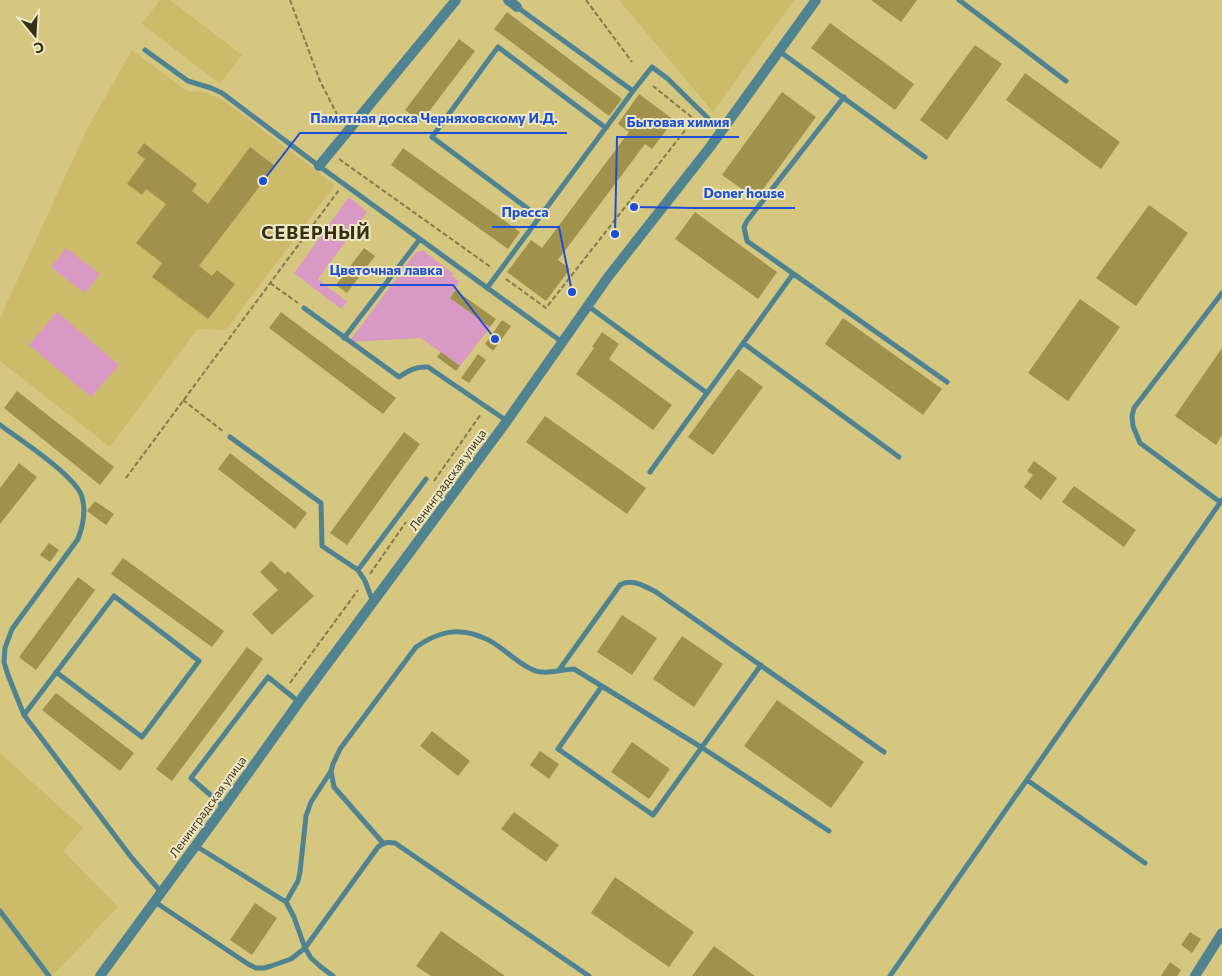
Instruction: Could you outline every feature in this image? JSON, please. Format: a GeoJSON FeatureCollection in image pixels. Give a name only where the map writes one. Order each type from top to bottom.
{"type":"FeatureCollection","features":[{"type":"Feature","properties":{"kind":"street"},"geometry":{"type":"LineString","coordinates":[[319,166],[456,0]]}},
{"type":"Feature","properties":{"kind":"street"},"geometry":{"type":"LineString","coordinates":[[508,0],[517,7]]}},
{"type":"Feature","properties":{"kind":"street","name":"Ленинградская улица"},"geometry":{"type":"LineString","coordinates":[[100,976],[299,702],[507,421],[608,277],[710,147],[816,0]]}},
{"type":"Feature","properties":{"kind":"street"},"geometry":{"type":"LineString","coordinates":[[1195,976],[1222,933]]}},
{"type":"Feature","properties":{"kind":"lane"},"geometry":{"type":"LineString","coordinates":[[958,0],[1066,81]]}},
{"type":"Feature","properties":{"kind":"lane"},"geometry":{"type":"LineString","coordinates":[[517,7],[633,91]]}},
{"type":"Feature","properties":{"kind":"lane"},"geometry":{"type":"LineString","coordinates":[[539,217],[432,137],[498,47],[606,128]]}},
{"type":"Feature","properties":{"kind":"lane"},"geometry":{"type":"LineString","coordinates":[[145,50],[188,81],[222,93],[319,166],[562,342]]}},
{"type":"Feature","properties":{"kind":"lane"},"geometry":{"type":"LineString","coordinates":[[779,51],[925,157]]}},
{"type":"Feature","properties":{"kind":"lane"},"geometry":{"type":"LineString","coordinates":[[487,288],[652,67],[668,79],[721,131]]}},
{"type":"Feature","properties":{"kind":"lane"},"geometry":{"type":"LineString","coordinates":[[844,97],[747,221],[744,228],[747,241],[947,382]]}},
{"type":"Feature","properties":{"kind":"lane"},"geometry":{"type":"LineString","coordinates":[[344,338],[420,239]]}},
{"type":"Feature","properties":{"kind":"lane"},"geometry":{"type":"LineString","coordinates":[[650,472],[793,274]]}},
{"type":"Feature","properties":{"kind":"lane"},"geometry":{"type":"LineString","coordinates":[[890,976],[1221,501],[1140,443],[1132,426],[1132,416],[1134,408],[1222,293]]}},
{"type":"Feature","properties":{"kind":"lane"},"geometry":{"type":"LineString","coordinates":[[588,306],[707,393]]}},
{"type":"Feature","properties":{"kind":"lane"},"geometry":{"type":"LineString","coordinates":[[304,308],[399,377],[410,370],[428,367],[507,421]]}},
{"type":"Feature","properties":{"kind":"lane"},"geometry":{"type":"LineString","coordinates":[[743,343],[899,457]]}},
{"type":"Feature","properties":{"kind":"lane"},"geometry":{"type":"LineString","coordinates":[[0,425],[76,485],[82,496],[84,511],[83,525],[78,539],[12,629],[5,648],[4,662],[8,675],[24,715],[131,858],[162,892]]}},
{"type":"Feature","properties":{"kind":"lane"},"geometry":{"type":"LineString","coordinates":[[230,437],[321,503],[322,546],[358,570],[374,602]]}},
{"type":"Feature","properties":{"kind":"lane"},"geometry":{"type":"LineString","coordinates":[[358,570],[426,479]]}},
{"type":"Feature","properties":{"kind":"lane"},"geometry":{"type":"LineString","coordinates":[[559,670],[620,585],[625,582],[632,582],[656,592],[884,752]]}},
{"type":"Feature","properties":{"kind":"lane"},"geometry":{"type":"LineString","coordinates":[[24,715],[56,672],[114,596],[199,661],[142,737],[56,672]]}},
{"type":"Feature","properties":{"kind":"lane"},"geometry":{"type":"LineString","coordinates":[[286,902],[298,881],[306,816],[311,802],[331,771],[340,749],[416,648],[428,638],[454,631],[486,638],[526,667],[535,671],[545,673],[574,669],[701,747],[830,831]]}},
{"type":"Feature","properties":{"kind":"lane"},"geometry":{"type":"LineString","coordinates":[[602,686],[558,749],[653,816],[761,665]]}},
{"type":"Feature","properties":{"kind":"lane"},"geometry":{"type":"LineString","coordinates":[[224,807],[191,778],[268,677],[299,702]]}},
{"type":"Feature","properties":{"kind":"lane"},"geometry":{"type":"LineString","coordinates":[[331,771],[334,787],[383,843]]}},
{"type":"Feature","properties":{"kind":"lane"},"geometry":{"type":"LineString","coordinates":[[1027,780],[1145,863]]}},
{"type":"Feature","properties":{"kind":"lane"},"geometry":{"type":"LineString","coordinates":[[154,902],[248,964],[256,968],[264,968],[291,959],[305,948],[378,847],[383,843],[395,843],[589,976]]}},
{"type":"Feature","properties":{"kind":"lane"},"geometry":{"type":"LineString","coordinates":[[196,846],[286,902],[294,917],[305,948],[312,958],[333,976]]}},
{"type":"Feature","properties":{"kind":"lane"},"geometry":{"type":"LineString","coordinates":[[0,911],[49,976]]}},
{"type":"Feature","properties":{"kind":"path"},"geometry":{"type":"LineString","coordinates":[[290,0],[320,82],[346,133]]}},
{"type":"Feature","properties":{"kind":"path"},"geometry":{"type":"LineString","coordinates":[[586,0],[632,62]]}},
{"type":"Feature","properties":{"kind":"path"},"geometry":{"type":"LineString","coordinates":[[126,478],[344,184]]}},
{"type":"Feature","properties":{"kind":"path"},"geometry":{"type":"LineString","coordinates":[[270,284],[304,308]]}},
{"type":"Feature","properties":{"kind":"path"},"geometry":{"type":"LineString","coordinates":[[183,400],[230,437]]}},
{"type":"Feature","properties":{"kind":"path"},"geometry":{"type":"LineString","coordinates":[[431,486],[486,407]]}},
{"type":"Feature","properties":{"kind":"path"},"geometry":{"type":"LineString","coordinates":[[284,691],[409,518]]}},
{"type":"Feature","properties":{"kind":"shaded area"},"geometry":{"type":"Polygon","coordinates":[[[160,0],[170,0],[242,55],[220,84],[142,24],[160,0]]]}},
{"type":"Feature","properties":{"kind":"shaded area"},"geometry":{"type":"Polygon","coordinates":[[[619,0],[794,0],[713,112],[619,0]]]}},
{"type":"Feature","properties":{"kind":"shaded area"},"geometry":{"type":"Polygon","coordinates":[[[132,50],[187,91],[204,92],[215,96],[231,106],[335,185],[226,330],[197,329],[110,447],[0,361],[0,318],[87,129],[132,50]]]}},
{"type":"Feature","properties":{"kind":"shaded area"},"geometry":{"type":"Polygon","coordinates":[[[349,197],[367,212],[318,279],[347,302],[341,309],[294,273],[349,197]]]}},
{"type":"Feature","properties":{"kind":"shaded area"},"geometry":{"type":"Polygon","coordinates":[[[66,248],[100,274],[85,293],[51,267],[66,248]]]}},
{"type":"Feature","properties":{"kind":"shaded area"},"geometry":{"type":"Polygon","coordinates":[[[422,250],[454,274],[451,275],[459,281],[450,298],[490,327],[460,366],[421,338],[349,342],[398,274],[417,251],[422,250]]]}},
{"type":"Feature","properties":{"kind":"shaded area"},"geometry":{"type":"Polygon","coordinates":[[[57,312],[119,365],[91,397],[29,345],[57,312]]]}},
{"type":"Feature","properties":{"kind":"shaded area"},"geometry":{"type":"Polygon","coordinates":[[[0,753],[83,828],[63,851],[118,907],[52,976],[0,976],[0,753]]]}},
{"type":"Feature","properties":{"kind":"building"},"geometry":{"type":"Polygon","coordinates":[[[871,0],[917,0],[901,22],[871,0]]]}},
{"type":"Feature","properties":{"kind":"building"},"geometry":{"type":"Polygon","coordinates":[[[507,12],[622,99],[609,116],[494,29],[507,12]]]}},
{"type":"Feature","properties":{"kind":"building"},"geometry":{"type":"Polygon","coordinates":[[[830,23],[914,84],[895,110],[811,48],[830,23]]]}},
{"type":"Feature","properties":{"kind":"building"},"geometry":{"type":"Polygon","coordinates":[[[459,39],[475,51],[421,122],[405,110],[459,39]]]}},
{"type":"Feature","properties":{"kind":"building"},"geometry":{"type":"Polygon","coordinates":[[[975,45],[1002,64],[947,140],[920,120],[975,45]]]}},
{"type":"Feature","properties":{"kind":"building"},"geometry":{"type":"Polygon","coordinates":[[[1025,73],[1120,142],[1101,169],[1006,100],[1025,73]]]}},
{"type":"Feature","properties":{"kind":"building"},"geometry":{"type":"Polygon","coordinates":[[[782,92],[816,117],[756,199],[722,175],[782,92]]]}},
{"type":"Feature","properties":{"kind":"building"},"geometry":{"type":"Polygon","coordinates":[[[639,94],[674,120],[652,149],[645,144],[558,260],[570,269],[546,301],[507,272],[531,240],[542,248],[629,132],[618,124],[639,94]]]}},
{"type":"Feature","properties":{"kind":"building"},"geometry":{"type":"Polygon","coordinates":[[[144,143],[197,184],[192,191],[208,204],[250,147],[275,166],[199,266],[212,276],[217,270],[235,284],[208,319],[152,277],[162,263],[136,243],[166,204],[146,189],[142,195],[127,184],[145,159],[137,153],[144,143]]]}},
{"type":"Feature","properties":{"kind":"building"},"geometry":{"type":"Polygon","coordinates":[[[403,148],[520,232],[508,249],[391,165],[403,148]]]}},
{"type":"Feature","properties":{"kind":"building"},"geometry":{"type":"Polygon","coordinates":[[[1149,205],[1188,233],[1136,306],[1096,278],[1149,205]]]}},
{"type":"Feature","properties":{"kind":"building"},"geometry":{"type":"Polygon","coordinates":[[[695,212],[777,272],[758,299],[675,239],[695,212]]]}},
{"type":"Feature","properties":{"kind":"building"},"geometry":{"type":"Polygon","coordinates":[[[364,248],[375,256],[347,293],[336,285],[364,248]]]}},
{"type":"Feature","properties":{"kind":"building"},"geometry":{"type":"Polygon","coordinates":[[[569,286],[576,292],[573,296],[566,290],[569,286]]]}},
{"type":"Feature","properties":{"kind":"building"},"geometry":{"type":"Polygon","coordinates":[[[455,290],[496,319],[490,327],[450,298],[455,290]]]}},
{"type":"Feature","properties":{"kind":"building"},"geometry":{"type":"Polygon","coordinates":[[[1080,299],[1120,327],[1068,401],[1028,373],[1080,299]]]}},
{"type":"Feature","properties":{"kind":"building"},"geometry":{"type":"Polygon","coordinates":[[[281,312],[396,398],[383,414],[269,328],[281,312]]]}},
{"type":"Feature","properties":{"kind":"building"},"geometry":{"type":"Polygon","coordinates":[[[843,318],[942,389],[923,415],[825,344],[843,318]]]}},
{"type":"Feature","properties":{"kind":"building"},"geometry":{"type":"Polygon","coordinates":[[[502,320],[511,326],[493,351],[485,344],[502,320]]]}},
{"type":"Feature","properties":{"kind":"building"},"geometry":{"type":"Polygon","coordinates":[[[602,332],[619,344],[609,359],[672,405],[653,430],[576,374],[594,348],[592,347],[602,332]]]}},
{"type":"Feature","properties":{"kind":"building"},"geometry":{"type":"Polygon","coordinates":[[[1222,348],[1222,435],[1216,445],[1175,416],[1222,348]]]}},
{"type":"Feature","properties":{"kind":"building"},"geometry":{"type":"Polygon","coordinates":[[[441,352],[460,366],[456,371],[437,357],[441,352]]]}},
{"type":"Feature","properties":{"kind":"building"},"geometry":{"type":"Polygon","coordinates":[[[478,354],[486,360],[469,383],[461,378],[478,354]]]}},
{"type":"Feature","properties":{"kind":"building"},"geometry":{"type":"Polygon","coordinates":[[[738,369],[763,387],[713,455],[688,437],[738,369]]]}},
{"type":"Feature","properties":{"kind":"building"},"geometry":{"type":"Polygon","coordinates":[[[17,391],[114,467],[100,485],[4,408],[17,391]]]}},
{"type":"Feature","properties":{"kind":"building"},"geometry":{"type":"Polygon","coordinates":[[[545,416],[646,488],[627,514],[526,442],[545,416]]]}},
{"type":"Feature","properties":{"kind":"building"},"geometry":{"type":"Polygon","coordinates":[[[404,432],[420,444],[347,545],[330,533],[404,432]]]}},
{"type":"Feature","properties":{"kind":"building"},"geometry":{"type":"Polygon","coordinates":[[[230,453],[307,513],[295,529],[218,469],[230,453]]]}},
{"type":"Feature","properties":{"kind":"building"},"geometry":{"type":"Polygon","coordinates":[[[1034,461],[1057,478],[1041,500],[1024,487],[1033,475],[1027,471],[1034,461]]]}},
{"type":"Feature","properties":{"kind":"building"},"geometry":{"type":"Polygon","coordinates":[[[19,463],[37,477],[0,524],[0,488],[19,463]]]}},
{"type":"Feature","properties":{"kind":"building"},"geometry":{"type":"Polygon","coordinates":[[[1074,486],[1136,530],[1124,547],[1062,502],[1074,486]]]}},
{"type":"Feature","properties":{"kind":"building"},"geometry":{"type":"Polygon","coordinates":[[[95,501],[114,514],[106,525],[87,511],[95,501]]]}},
{"type":"Feature","properties":{"kind":"building"},"geometry":{"type":"Polygon","coordinates":[[[49,543],[59,550],[50,562],[40,555],[49,543]]]}},
{"type":"Feature","properties":{"kind":"building"},"geometry":{"type":"Polygon","coordinates":[[[123,558],[224,631],[212,647],[111,574],[123,558]]]}},
{"type":"Feature","properties":{"kind":"building"},"geometry":{"type":"Polygon","coordinates":[[[271,561],[285,574],[288,571],[314,596],[272,635],[252,614],[278,590],[260,572],[271,561]]]}},
{"type":"Feature","properties":{"kind":"building"},"geometry":{"type":"Polygon","coordinates":[[[78,577],[95,590],[36,670],[19,657],[78,577]]]}},
{"type":"Feature","properties":{"kind":"building"},"geometry":{"type":"Polygon","coordinates":[[[622,615],[657,638],[632,675],[597,652],[622,615]]]}},
{"type":"Feature","properties":{"kind":"building"},"geometry":{"type":"Polygon","coordinates":[[[682,636],[723,664],[694,707],[653,679],[682,636]]]}},
{"type":"Feature","properties":{"kind":"building"},"geometry":{"type":"Polygon","coordinates":[[[247,647],[263,659],[172,781],[156,769],[247,647]]]}},
{"type":"Feature","properties":{"kind":"building"},"geometry":{"type":"Polygon","coordinates":[[[56,693],[134,753],[120,771],[42,710],[56,693]]]}},
{"type":"Feature","properties":{"kind":"building"},"geometry":{"type":"Polygon","coordinates":[[[777,700],[864,762],[831,808],[744,746],[777,700]]]}},
{"type":"Feature","properties":{"kind":"building"},"geometry":{"type":"Polygon","coordinates":[[[432,731],[470,761],[458,776],[420,746],[432,731]]]}},
{"type":"Feature","properties":{"kind":"building"},"geometry":{"type":"Polygon","coordinates":[[[632,742],[670,769],[649,799],[611,772],[632,742]]]}},
{"type":"Feature","properties":{"kind":"building"},"geometry":{"type":"Polygon","coordinates":[[[540,751],[559,764],[549,779],[530,765],[540,751]]]}},
{"type":"Feature","properties":{"kind":"building"},"geometry":{"type":"Polygon","coordinates":[[[514,812],[559,845],[546,862],[501,829],[514,812]]]}},
{"type":"Feature","properties":{"kind":"building"},"geometry":{"type":"Polygon","coordinates":[[[615,877],[694,932],[669,967],[591,913],[615,877]]]}},
{"type":"Feature","properties":{"kind":"building"},"geometry":{"type":"Polygon","coordinates":[[[255,903],[277,918],[252,955],[230,940],[255,903]]]}},
{"type":"Feature","properties":{"kind":"building"},"geometry":{"type":"Polygon","coordinates":[[[441,931],[505,976],[431,976],[416,966],[441,931]]]}},
{"type":"Feature","properties":{"kind":"building"},"geometry":{"type":"Polygon","coordinates":[[[1190,932],[1201,939],[1192,953],[1181,945],[1190,932]]]}},
{"type":"Feature","properties":{"kind":"building"},"geometry":{"type":"Polygon","coordinates":[[[714,946],[755,976],[692,976],[714,946]]]}},
{"type":"Feature","properties":{"kind":"building"},"geometry":{"type":"Polygon","coordinates":[[[1170,962],[1181,970],[1177,976],[1161,976],[1170,962]]]}},
{"type":"Feature","properties":{"kind":"place","name":"Памятная доска Черняховскому И.Д."},"geometry":{"type":"Point","coordinates":[263,181]}},
{"type":"Feature","properties":{"kind":"place","name":"Doner house"},"geometry":{"type":"Point","coordinates":[634,207]}},
{"type":"Feature","properties":{"kind":"place","name":"Бытовая химия"},"geometry":{"type":"Point","coordinates":[615,234]}},
{"type":"Feature","properties":{"kind":"place","name":"Пресса"},"geometry":{"type":"Point","coordinates":[572,292]}},
{"type":"Feature","properties":{"kind":"place","name":"Цветочная лавка"},"geometry":{"type":"Point","coordinates":[495,339]}},
{"type":"Feature","properties":{"kind":"district","name":"СЕВЕРНЫЙ"},"geometry":{"type":"Point","coordinates":[316,233]}}]}
